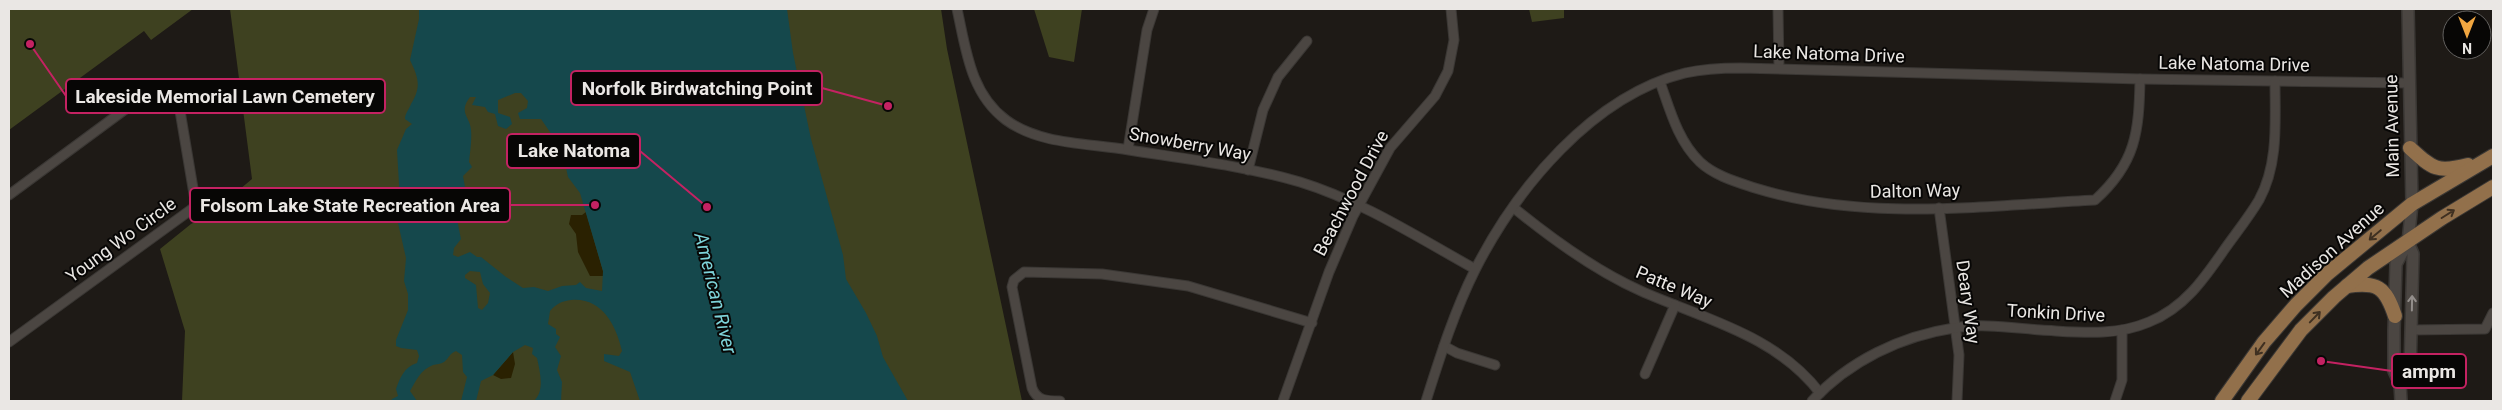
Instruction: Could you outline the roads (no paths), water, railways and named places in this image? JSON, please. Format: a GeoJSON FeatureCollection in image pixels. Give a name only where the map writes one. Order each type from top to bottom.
{"type":"FeatureCollection","features":[{"type":"Feature","properties":{"kind":"main road"},"geometry":{"type":"LineString","coordinates":[[2410,148],[2436,169],[2454,169],[2488,158]]}},
{"type":"Feature","properties":{"kind":"main road","name":"Madison Avenue"},"geometry":{"type":"LineString","coordinates":[[2222,401],[2264,342],[2296,305],[2327,274],[2412,204],[2488,158]]}},
{"type":"Feature","properties":{"kind":"main road","name":"Madison Avenue"},"geometry":{"type":"LineString","coordinates":[[2248,401],[2301,330],[2346,286],[2368,268],[2442,218],[2493,187]]}},
{"type":"Feature","properties":{"kind":"main road"},"geometry":{"type":"LineString","coordinates":[[2346,286],[2365,284],[2378,287],[2389,298],[2395,316]]}},
{"type":"Feature","properties":{"kind":"street","name":"Snowberry Way"},"geometry":{"type":"LineString","coordinates":[[957,9],[971,74],[989,104],[1006,120],[1024,130],[1049,139],[1128,149],[1248,170],[1300,182],[1359,206],[1476,270]]}},
{"type":"Feature","properties":{"kind":"street"},"geometry":{"type":"LineString","coordinates":[[1128,149],[1147,30],[1154,9]]}},
{"type":"Feature","properties":{"kind":"street","name":"Beachwood Drive"},"geometry":{"type":"LineString","coordinates":[[1283,401],[1338,248],[1359,206],[1390,148],[1435,96],[1444,80],[1451,61],[1454,45],[1451,9]]}},
{"type":"Feature","properties":{"kind":"street"},"geometry":{"type":"LineString","coordinates":[[1778,9],[1779,68]]}},
{"type":"Feature","properties":{"kind":"street","name":"Main Avenue"},"geometry":{"type":"LineString","coordinates":[[2401,401],[2400,384],[2394,371],[2396,264],[2408,242],[2412,204],[2408,83],[2408,9]]}},
{"type":"Feature","properties":{"kind":"street"},"geometry":{"type":"LineString","coordinates":[[1248,170],[1263,110],[1278,76],[1307,41]]}},
{"type":"Feature","properties":{"kind":"street","name":"Lake Natoma Drive"},"geometry":{"type":"LineString","coordinates":[[1426,401],[1444,346],[1476,270],[1514,208],[1548,163],[1579,131],[1613,105],[1660,82],[1685,73],[1713,69],[1779,68],[2140,79],[2408,83]]}},
{"type":"Feature","properties":{"kind":"street","name":"Dalton Way"},"geometry":{"type":"LineString","coordinates":[[1660,82],[1685,144],[1702,163],[1716,173],[1764,190],[1838,206],[1897,210],[2095,200],[2117,177],[2132,151],[2139,121],[2140,79]]}},
{"type":"Feature","properties":{"kind":"street","name":"Tonkin Drive"},"geometry":{"type":"LineString","coordinates":[[1812,401],[1847,370],[1891,345],[1955,327],[1993,326],[2100,334],[2149,322],[2183,301],[2200,284],[2259,199],[2273,156],[2275,81]]}},
{"type":"Feature","properties":{"kind":"street","name":"Young Wo Circle"},"geometry":{"type":"LineString","coordinates":[[9,195],[127,108],[146,99],[167,94],[176,96],[178,99],[196,206],[9,342]]}},
{"type":"Feature","properties":{"kind":"street","name":"Patte Way"},"geometry":{"type":"LineString","coordinates":[[1514,208],[1614,278],[1750,336],[1770,347],[1794,365],[1820,393]]}},
{"type":"Feature","properties":{"kind":"street","name":"Deary Way"},"geometry":{"type":"LineString","coordinates":[[1938,208],[1960,371],[1958,401]]}},
{"type":"Feature","properties":{"kind":"street","name":"Main Avenue"},"geometry":{"type":"LineString","coordinates":[[2400,384],[2410,371],[2413,254],[2408,242]]}},
{"type":"Feature","properties":{"kind":"street"},"geometry":{"type":"LineString","coordinates":[[1060,401],[1045,401],[1036,396],[1032,388],[1012,287],[1014,280],[1024,272],[1102,274],[1188,286],[1312,323]]}},
{"type":"Feature","properties":{"kind":"street"},"geometry":{"type":"LineString","coordinates":[[1645,374],[1675,305]]}},
{"type":"Feature","properties":{"kind":"street"},"geometry":{"type":"LineString","coordinates":[[2411,330],[2484,329],[2493,314]]}},
{"type":"Feature","properties":{"kind":"street"},"geometry":{"type":"LineString","coordinates":[[2115,401],[2122,380],[2122,330]]}},
{"type":"Feature","properties":{"kind":"street"},"geometry":{"type":"LineString","coordinates":[[1444,346],[1457,353],[1495,365]]}},
{"type":"Feature","properties":{"kind":"water","name":"American River"},"geometry":{"type":"Polygon","coordinates":[[[419,9],[787,9],[793,53],[811,139],[843,255],[846,279],[866,313],[877,336],[883,357],[908,401],[640,401],[630,372],[604,361],[604,354],[619,356],[622,351],[616,331],[606,314],[591,303],[582,300],[571,300],[559,303],[550,311],[548,324],[556,329],[556,334],[560,337],[555,347],[561,356],[557,370],[562,382],[561,401],[534,401],[540,392],[541,381],[537,358],[532,354],[533,348],[525,345],[513,352],[493,375],[481,381],[476,401],[461,401],[467,377],[463,372],[462,355],[456,351],[444,362],[429,367],[419,376],[410,391],[417,401],[391,401],[398,396],[396,389],[403,373],[417,363],[419,356],[417,350],[396,346],[396,340],[408,310],[408,294],[404,281],[406,258],[398,223],[400,201],[397,150],[406,129],[412,124],[405,119],[418,87],[417,77],[410,60],[419,19],[419,9]],[[515,93],[498,100],[498,113],[510,117],[512,124],[506,129],[498,126],[495,114],[488,112],[485,107],[472,105],[476,97],[470,97],[465,107],[470,125],[471,146],[469,162],[472,167],[463,176],[465,187],[458,198],[457,219],[461,239],[454,248],[453,255],[458,257],[470,252],[477,257],[481,257],[523,288],[534,287],[548,291],[562,286],[576,285],[580,282],[586,288],[602,291],[603,271],[580,193],[568,177],[563,154],[541,119],[520,119],[518,113],[527,108],[528,101],[521,93],[515,93]],[[470,271],[465,275],[465,278],[476,285],[478,308],[482,310],[488,303],[490,293],[483,284],[480,272],[470,271]]]}},
{"type":"Feature","properties":{"kind":"place","name":"Lakeside Memorial Lawn Cemetery"},"geometry":{"type":"Point","coordinates":[30,44]}},
{"type":"Feature","properties":{"kind":"place","name":"Norfolk Birdwatching Point"},"geometry":{"type":"Point","coordinates":[888,106]}},
{"type":"Feature","properties":{"kind":"place","name":"Folsom Lake State Recreation Area"},"geometry":{"type":"Point","coordinates":[595,205]}},
{"type":"Feature","properties":{"kind":"place","name":"Lake Natoma"},"geometry":{"type":"Point","coordinates":[707,207]}},
{"type":"Feature","properties":{"kind":"place","name":"ampm"},"geometry":{"type":"Point","coordinates":[2321,361]}}]}
